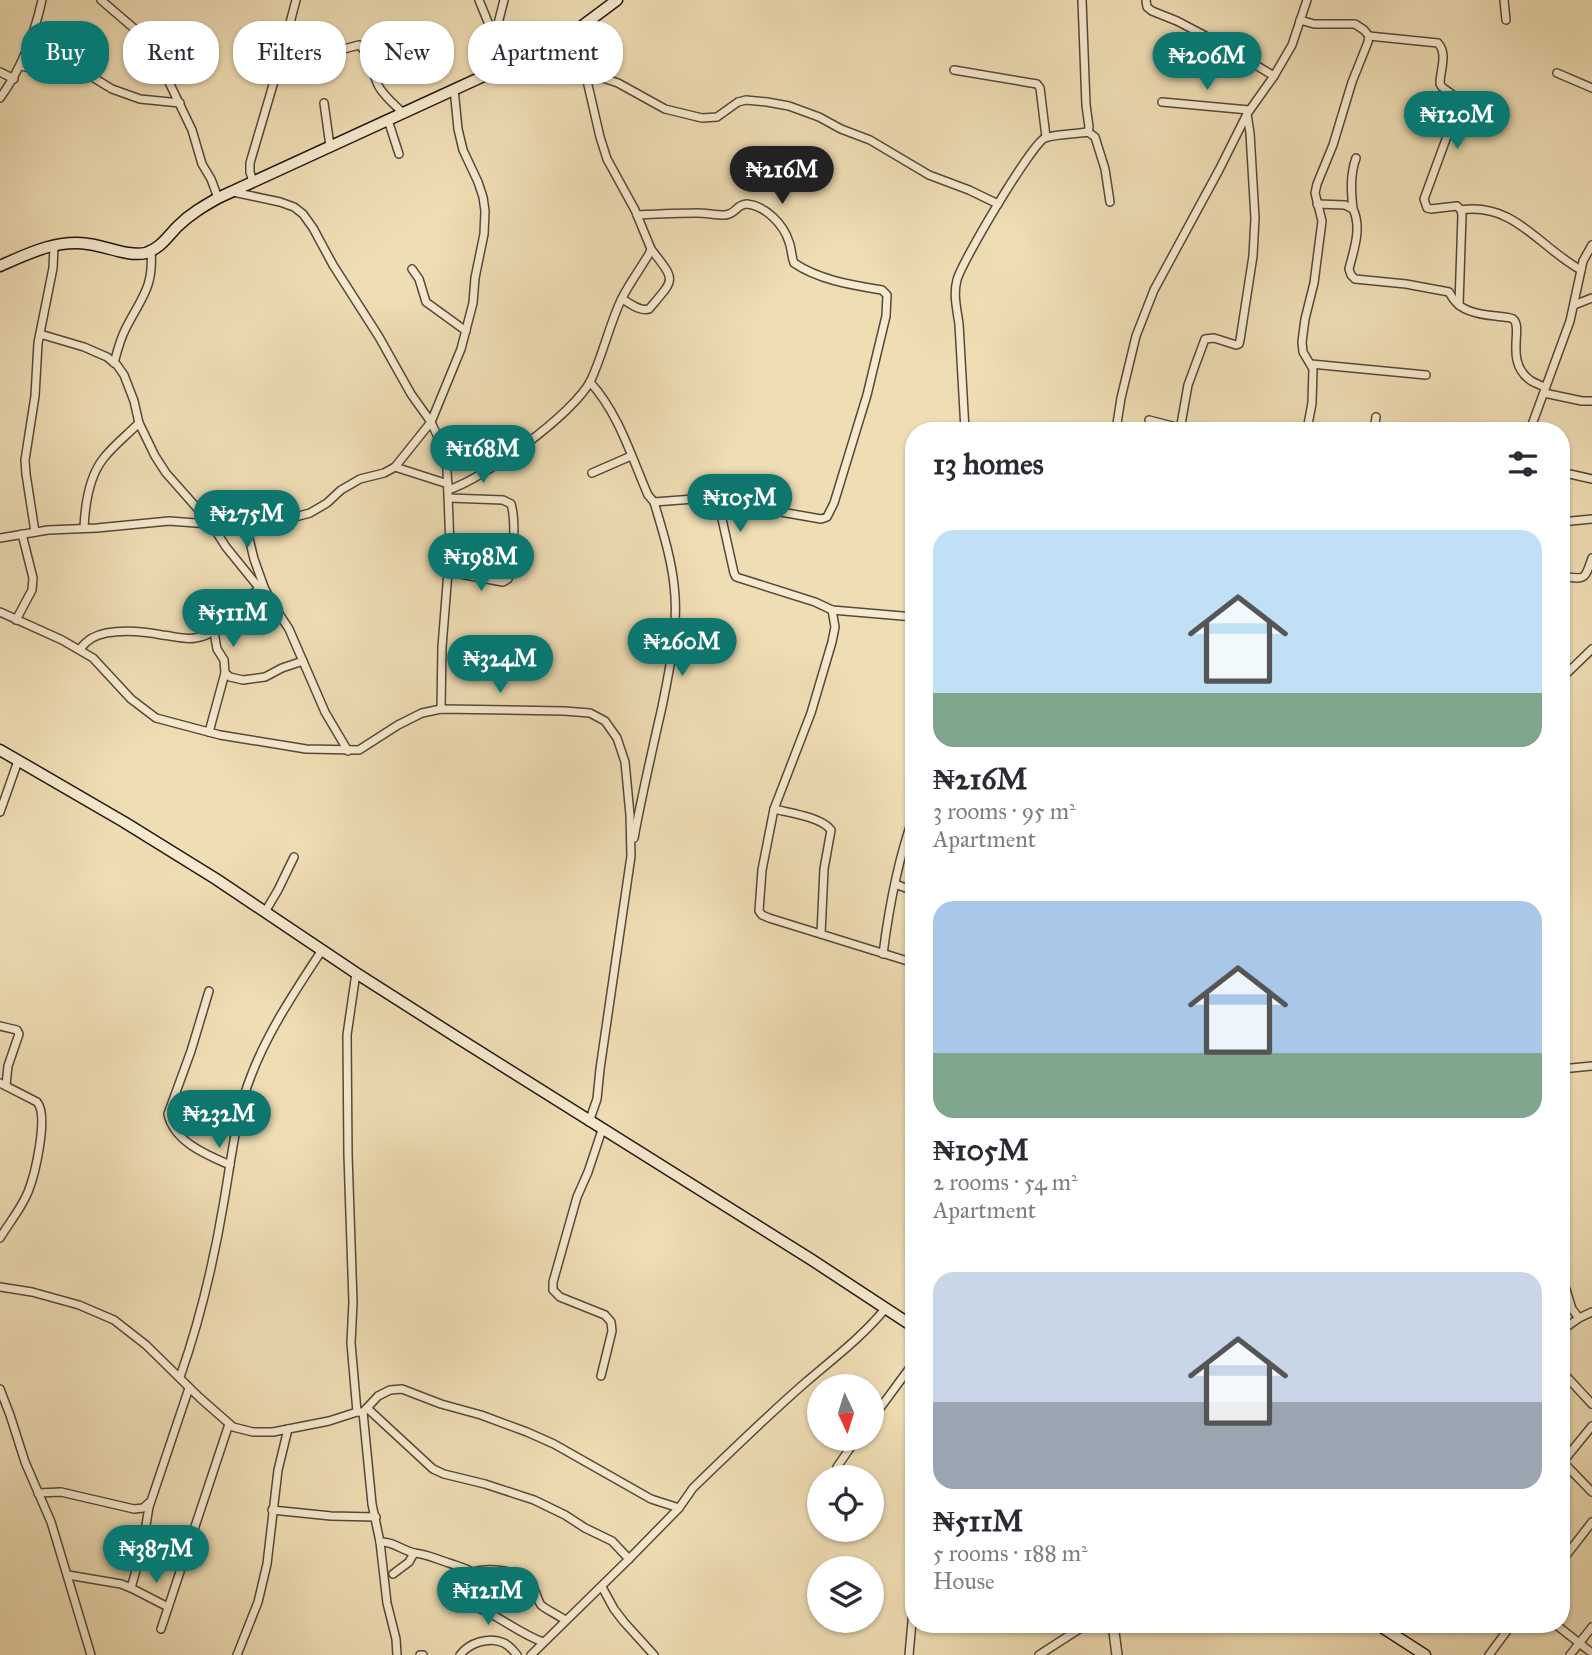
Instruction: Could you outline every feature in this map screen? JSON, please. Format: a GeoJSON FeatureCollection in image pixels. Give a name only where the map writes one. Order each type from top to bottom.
{"type":"FeatureCollection","features":[{"type":"Feature","properties":{"kind":"main road"},"geometry":{"type":"LineString","coordinates":[[586,21],[617,0]]}},
{"type":"Feature","properties":{"kind":"main road"},"geometry":{"type":"LineString","coordinates":[[0,266],[39,250],[74,243],[143,254],[151,251],[199,209],[218,198],[468,83]]}},
{"type":"Feature","properties":{"kind":"main road"},"geometry":{"type":"LineString","coordinates":[[0,750],[216,879],[356,973],[905,1321]]}},
{"type":"Feature","properties":{"kind":"main road"},"geometry":{"type":"LineString","coordinates":[[1391,1633],[1425,1655]]}},
{"type":"Feature","properties":{"kind":"street"},"geometry":{"type":"LineString","coordinates":[[37,21],[42,0]]}},
{"type":"Feature","properties":{"kind":"street"},"geometry":{"type":"LineString","coordinates":[[101,0],[144,37],[153,49],[192,130],[202,164],[218,198]]}},
{"type":"Feature","properties":{"kind":"street"},"geometry":{"type":"LineString","coordinates":[[290,21],[296,0]]}},
{"type":"Feature","properties":{"kind":"street"},"geometry":{"type":"LineString","coordinates":[[479,0],[487,21]]}},
{"type":"Feature","properties":{"kind":"street"},"geometry":{"type":"LineString","coordinates":[[498,21],[504,0]]}},
{"type":"Feature","properties":{"kind":"street"},"geometry":{"type":"LineString","coordinates":[[1082,0],[1088,132]]}},
{"type":"Feature","properties":{"kind":"street"},"geometry":{"type":"LineString","coordinates":[[1146,0],[1152,11],[1219,43],[1274,76]]}},
{"type":"Feature","properties":{"kind":"street"},"geometry":{"type":"LineString","coordinates":[[1117,422],[1131,354],[1145,311],[1248,112],[1292,45],[1307,0]]}},
{"type":"Feature","properties":{"kind":"street"},"geometry":{"type":"LineString","coordinates":[[1504,0],[1506,20]]}},
{"type":"Feature","properties":{"kind":"street"},"geometry":{"type":"LineString","coordinates":[[1300,20],[1314,24],[1355,24],[1369,36],[1438,43],[1442,48],[1440,83],[1453,95],[1456,102],[1442,151],[1425,193],[1424,204],[1431,209],[1457,206],[1461,210],[1460,305]]}},
{"type":"Feature","properties":{"kind":"street"},"geometry":{"type":"LineString","coordinates":[[1308,422],[1313,369],[1303,352],[1302,342],[1322,233],[1322,221],[1315,194],[1369,36]]}},
{"type":"Feature","properties":{"kind":"street"},"geometry":{"type":"LineString","coordinates":[[346,48],[359,45],[365,52],[379,87],[403,113]]}},
{"type":"Feature","properties":{"kind":"street"},"geometry":{"type":"LineString","coordinates":[[0,98],[21,66]]}},
{"type":"Feature","properties":{"kind":"street"},"geometry":{"type":"LineString","coordinates":[[954,70],[1037,84],[1040,89],[1046,137]]}},
{"type":"Feature","properties":{"kind":"street"},"geometry":{"type":"LineString","coordinates":[[0,72],[14,79]]}},
{"type":"Feature","properties":{"kind":"street"},"geometry":{"type":"LineString","coordinates":[[1557,73],[1592,88]]}},
{"type":"Feature","properties":{"kind":"street"},"geometry":{"type":"LineString","coordinates":[[104,84],[140,99],[180,103]]}},
{"type":"Feature","properties":{"kind":"street"},"geometry":{"type":"LineString","coordinates":[[253,182],[250,163],[273,84]]}},
{"type":"Feature","properties":{"kind":"street"},"geometry":{"type":"LineString","coordinates":[[588,84],[607,159],[637,215],[651,249],[670,278],[669,286],[649,309],[641,310],[622,299]]}},
{"type":"Feature","properties":{"kind":"street"},"geometry":{"type":"LineString","coordinates":[[620,84],[665,109],[702,118],[717,117],[738,102],[746,100],[789,106],[870,140],[929,175],[998,204]]}},
{"type":"Feature","properties":{"kind":"street"},"geometry":{"type":"LineString","coordinates":[[0,538],[35,532],[169,521],[212,525],[299,516],[327,503],[341,490],[360,479],[384,473],[395,467],[431,422],[461,349],[473,303],[484,234],[483,197],[463,150],[454,89]]}},
{"type":"Feature","properties":{"kind":"street"},"geometry":{"type":"LineString","coordinates":[[389,99],[390,119],[399,153]]}},
{"type":"Feature","properties":{"kind":"street"},"geometry":{"type":"LineString","coordinates":[[1162,102],[1248,112]]}},
{"type":"Feature","properties":{"kind":"street"},"geometry":{"type":"LineString","coordinates":[[324,103],[330,146]]}},
{"type":"Feature","properties":{"kind":"street"},"geometry":{"type":"LineString","coordinates":[[1184,422],[1188,385],[1205,339],[1214,338],[1236,345],[1240,340],[1253,256],[1255,218],[1248,112]]}},
{"type":"Feature","properties":{"kind":"street"},"geometry":{"type":"LineString","coordinates":[[964,422],[957,279],[985,224],[1026,159],[1038,142],[1046,137],[1088,132],[1095,137],[1102,156],[1110,202]]}},
{"type":"Feature","properties":{"kind":"street"},"geometry":{"type":"LineString","coordinates":[[1356,158],[1351,175],[1351,191],[1358,230],[1349,270],[1351,275],[1355,279],[1449,292],[1460,305],[1489,315],[1511,318],[1516,322],[1517,328],[1515,354],[1518,367],[1531,381],[1544,390],[1581,401],[1592,401]]}},
{"type":"Feature","properties":{"kind":"street"},"geometry":{"type":"LineString","coordinates":[[232,191],[280,202],[303,214],[411,394],[431,422],[441,444],[447,469],[450,547],[442,647],[441,709]]}},
{"type":"Feature","properties":{"kind":"street"},"geometry":{"type":"LineString","coordinates":[[637,215],[729,215],[745,204],[756,207],[771,215],[782,226],[794,263],[805,271],[882,290],[887,295],[886,316],[867,396],[834,503],[827,517],[821,519],[757,505],[718,501],[694,499],[653,502]]}},
{"type":"Feature","properties":{"kind":"street"},"geometry":{"type":"LineString","coordinates":[[1317,204],[1345,205],[1353,209]]}},
{"type":"Feature","properties":{"kind":"street"},"geometry":{"type":"LineString","coordinates":[[1461,210],[1483,208],[1495,211],[1521,226],[1560,258],[1581,270]]}},
{"type":"Feature","properties":{"kind":"street"},"geometry":{"type":"LineString","coordinates":[[1533,422],[1570,321],[1583,261],[1592,245]]}},
{"type":"Feature","properties":{"kind":"street"},"geometry":{"type":"LineString","coordinates":[[35,532],[25,460],[54,246]]}},
{"type":"Feature","properties":{"kind":"street"},"geometry":{"type":"LineString","coordinates":[[448,491],[504,459],[568,409],[590,382],[622,299],[651,249]]}},
{"type":"Feature","properties":{"kind":"street"},"geometry":{"type":"LineString","coordinates":[[114,363],[126,327],[149,285],[151,251]]}},
{"type":"Feature","properties":{"kind":"street"},"geometry":{"type":"LineString","coordinates":[[412,269],[419,279],[426,302],[466,331]]}},
{"type":"Feature","properties":{"kind":"street"},"geometry":{"type":"LineString","coordinates":[[1574,305],[1592,298]]}},
{"type":"Feature","properties":{"kind":"street"},"geometry":{"type":"LineString","coordinates":[[40,334],[84,346],[107,357],[124,375],[139,423],[155,456],[272,603],[289,629],[325,712],[348,751]]}},
{"type":"Feature","properties":{"kind":"street"},"geometry":{"type":"LineString","coordinates":[[1311,364],[1426,374]]}},
{"type":"Feature","properties":{"kind":"street"},"geometry":{"type":"LineString","coordinates":[[589,1122],[597,1099],[631,856],[671,664],[675,625],[671,564],[653,502],[619,425],[590,382]]}},
{"type":"Feature","properties":{"kind":"street"},"geometry":{"type":"LineString","coordinates":[[1375,422],[1376,417]]}},
{"type":"Feature","properties":{"kind":"street"},"geometry":{"type":"LineString","coordinates":[[1149,420],[1156,422]]}},
{"type":"Feature","properties":{"kind":"street"},"geometry":{"type":"LineString","coordinates":[[84,528],[85,508],[97,467],[139,423]]}},
{"type":"Feature","properties":{"kind":"street"},"geometry":{"type":"LineString","coordinates":[[592,473],[631,456]]}},
{"type":"Feature","properties":{"kind":"street"},"geometry":{"type":"LineString","coordinates":[[395,467],[448,491],[503,500],[511,504],[514,513],[512,570],[509,579],[503,582],[449,572]]}},
{"type":"Feature","properties":{"kind":"street"},"geometry":{"type":"LineString","coordinates":[[1570,474],[1592,480]]}},
{"type":"Feature","properties":{"kind":"street"},"geometry":{"type":"LineString","coordinates":[[718,501],[736,577],[832,610],[905,616]]}},
{"type":"Feature","properties":{"kind":"street"},"geometry":{"type":"LineString","coordinates":[[1570,521],[1592,519]]}},
{"type":"Feature","properties":{"kind":"street"},"geometry":{"type":"LineString","coordinates":[[245,522],[262,588]]}},
{"type":"Feature","properties":{"kind":"street"},"geometry":{"type":"LineString","coordinates":[[16,620],[32,590],[33,578],[22,534]]}},
{"type":"Feature","properties":{"kind":"street"},"geometry":{"type":"LineString","coordinates":[[1570,577],[1585,576],[1592,558]]}},
{"type":"Feature","properties":{"kind":"street"},"geometry":{"type":"LineString","coordinates":[[80,649],[90,639],[122,632],[147,632],[185,639],[214,632],[238,605],[262,588]]}},
{"type":"Feature","properties":{"kind":"street"},"geometry":{"type":"LineString","coordinates":[[832,610],[835,627],[832,642],[811,713],[774,809],[762,870],[759,911],[769,918],[905,960]]}},
{"type":"Feature","properties":{"kind":"street"},"geometry":{"type":"LineString","coordinates":[[0,612],[80,649],[93,658],[131,699],[156,718],[209,732],[306,749],[359,750],[422,713],[441,709],[590,713],[606,721],[617,738],[625,762],[631,815],[631,856]]}},
{"type":"Feature","properties":{"kind":"street"},"geometry":{"type":"LineString","coordinates":[[209,732],[225,673],[224,660],[217,649],[214,632]]}},
{"type":"Feature","properties":{"kind":"street"},"geometry":{"type":"LineString","coordinates":[[1570,670],[1592,649]]}},
{"type":"Feature","properties":{"kind":"street"},"geometry":{"type":"LineString","coordinates":[[225,673],[236,679],[255,679],[303,661]]}},
{"type":"Feature","properties":{"kind":"street"},"geometry":{"type":"LineString","coordinates":[[0,813],[18,761]]}},
{"type":"Feature","properties":{"kind":"street"},"geometry":{"type":"LineString","coordinates":[[774,809],[815,820],[831,830],[824,869],[821,934]]}},
{"type":"Feature","properties":{"kind":"street"},"geometry":{"type":"LineString","coordinates":[[883,954],[905,839]]}},
{"type":"Feature","properties":{"kind":"street"},"geometry":{"type":"LineString","coordinates":[[265,912],[294,856]]}},
{"type":"Feature","properties":{"kind":"street"},"geometry":{"type":"LineString","coordinates":[[895,884],[905,888]]}},
{"type":"Feature","properties":{"kind":"street"},"geometry":{"type":"LineString","coordinates":[[180,1377],[204,1297],[250,1077],[271,1033],[322,950]]}},
{"type":"Feature","properties":{"kind":"street"},"geometry":{"type":"LineString","coordinates":[[356,973],[347,1035],[351,1343],[362,1411],[372,1504],[397,1655]]}},
{"type":"Feature","properties":{"kind":"street"},"geometry":{"type":"LineString","coordinates":[[209,991],[168,1114],[170,1122],[196,1150],[230,1165]]}},
{"type":"Feature","properties":{"kind":"street"},"geometry":{"type":"LineString","coordinates":[[0,1026],[16,1030],[19,1034],[3,1084],[37,1102],[41,1107],[42,1117],[40,1142],[28,1192],[0,1238]]}},
{"type":"Feature","properties":{"kind":"street"},"geometry":{"type":"LineString","coordinates":[[1570,1068],[1592,1066]]}},
{"type":"Feature","properties":{"kind":"street"},"geometry":{"type":"LineString","coordinates":[[601,1376],[612,1331],[611,1322],[606,1315],[560,1297],[553,1290],[553,1282],[573,1207],[602,1130]]}},
{"type":"Feature","properties":{"kind":"street"},"geometry":{"type":"LineString","coordinates":[[0,1287],[32,1292],[79,1305],[114,1320],[146,1345],[233,1427],[253,1432],[329,1421],[362,1411],[390,1390],[402,1390],[527,1432],[566,1450],[651,1499],[679,1508]]}},
{"type":"Feature","properties":{"kind":"street"},"geometry":{"type":"LineString","coordinates":[[1570,1304],[1579,1318]]}},
{"type":"Feature","properties":{"kind":"street"},"geometry":{"type":"LineString","coordinates":[[530,1655],[602,1587],[679,1508],[692,1488],[806,1382],[857,1340],[885,1309]]}},
{"type":"Feature","properties":{"kind":"street"},"geometry":{"type":"LineString","coordinates":[[1570,1324],[1592,1312]]}},
{"type":"Feature","properties":{"kind":"street"},"geometry":{"type":"LineString","coordinates":[[884,1403],[905,1374]]}},
{"type":"Feature","properties":{"kind":"street"},"geometry":{"type":"LineString","coordinates":[[1570,1381],[1592,1404]]}},
{"type":"Feature","properties":{"kind":"street"},"geometry":{"type":"LineString","coordinates":[[131,1588],[151,1502],[189,1388]]}},
{"type":"Feature","properties":{"kind":"street"},"geometry":{"type":"LineString","coordinates":[[0,1389],[24,1462],[51,1522],[91,1655]]}},
{"type":"Feature","properties":{"kind":"street"},"geometry":{"type":"LineString","coordinates":[[362,1411],[379,1420],[433,1469],[534,1500],[612,1541],[629,1559]]}},
{"type":"Feature","properties":{"kind":"street"},"geometry":{"type":"LineString","coordinates":[[161,1629],[229,1424]]}},
{"type":"Feature","properties":{"kind":"street"},"geometry":{"type":"LineString","coordinates":[[1570,1452],[1592,1426]]}},
{"type":"Feature","properties":{"kind":"street"},"geometry":{"type":"LineString","coordinates":[[237,1655],[258,1602],[267,1564],[278,1470],[288,1429]]}},
{"type":"Feature","properties":{"kind":"street"},"geometry":{"type":"LineString","coordinates":[[1570,1470],[1592,1492]]}},
{"type":"Feature","properties":{"kind":"street"},"geometry":{"type":"LineString","coordinates":[[38,1493],[61,1492],[134,1509],[143,1508],[151,1502]]}},
{"type":"Feature","properties":{"kind":"street"},"geometry":{"type":"LineString","coordinates":[[272,1510],[376,1517]]}},
{"type":"Feature","properties":{"kind":"street"},"geometry":{"type":"LineString","coordinates":[[1570,1550],[1592,1522]]}},
{"type":"Feature","properties":{"kind":"street"},"geometry":{"type":"LineString","coordinates":[[380,1542],[388,1541],[405,1551],[428,1554],[472,1572],[497,1570],[518,1575],[529,1581],[541,1605],[565,1620]]}},
{"type":"Feature","properties":{"kind":"street"},"geometry":{"type":"LineString","coordinates":[[393,1574],[409,1562],[414,1553]]}},
{"type":"Feature","properties":{"kind":"street"},"geometry":{"type":"LineString","coordinates":[[68,1575],[121,1584],[168,1607]]}},
{"type":"Feature","properties":{"kind":"street"},"geometry":{"type":"LineString","coordinates":[[602,1587],[614,1609],[654,1655]]}},
{"type":"Feature","properties":{"kind":"street"},"geometry":{"type":"LineString","coordinates":[[462,1603],[476,1606],[543,1642]]}},
{"type":"Feature","properties":{"kind":"street"},"geometry":{"type":"LineString","coordinates":[[1570,1655],[1592,1627]]}},
{"type":"Feature","properties":{"kind":"street"},"geometry":{"type":"LineString","coordinates":[[909,1655],[911,1633]]}},
{"type":"Feature","properties":{"kind":"street"},"geometry":{"type":"LineString","coordinates":[[1039,1655],[1073,1633]]}},
{"type":"Feature","properties":{"kind":"street"},"geometry":{"type":"LineString","coordinates":[[1115,1633],[1117,1655]]}},
{"type":"Feature","properties":{"kind":"street"},"geometry":{"type":"LineString","coordinates":[[1489,1655],[1505,1633]]}},
{"type":"Feature","properties":{"kind":"street"},"geometry":{"type":"LineString","coordinates":[[1567,1633],[1592,1653]]}},
{"type":"Feature","properties":{"kind":"street"},"geometry":{"type":"LineString","coordinates":[[460,1655],[470,1645],[494,1640],[508,1645],[517,1655]]}}]}
